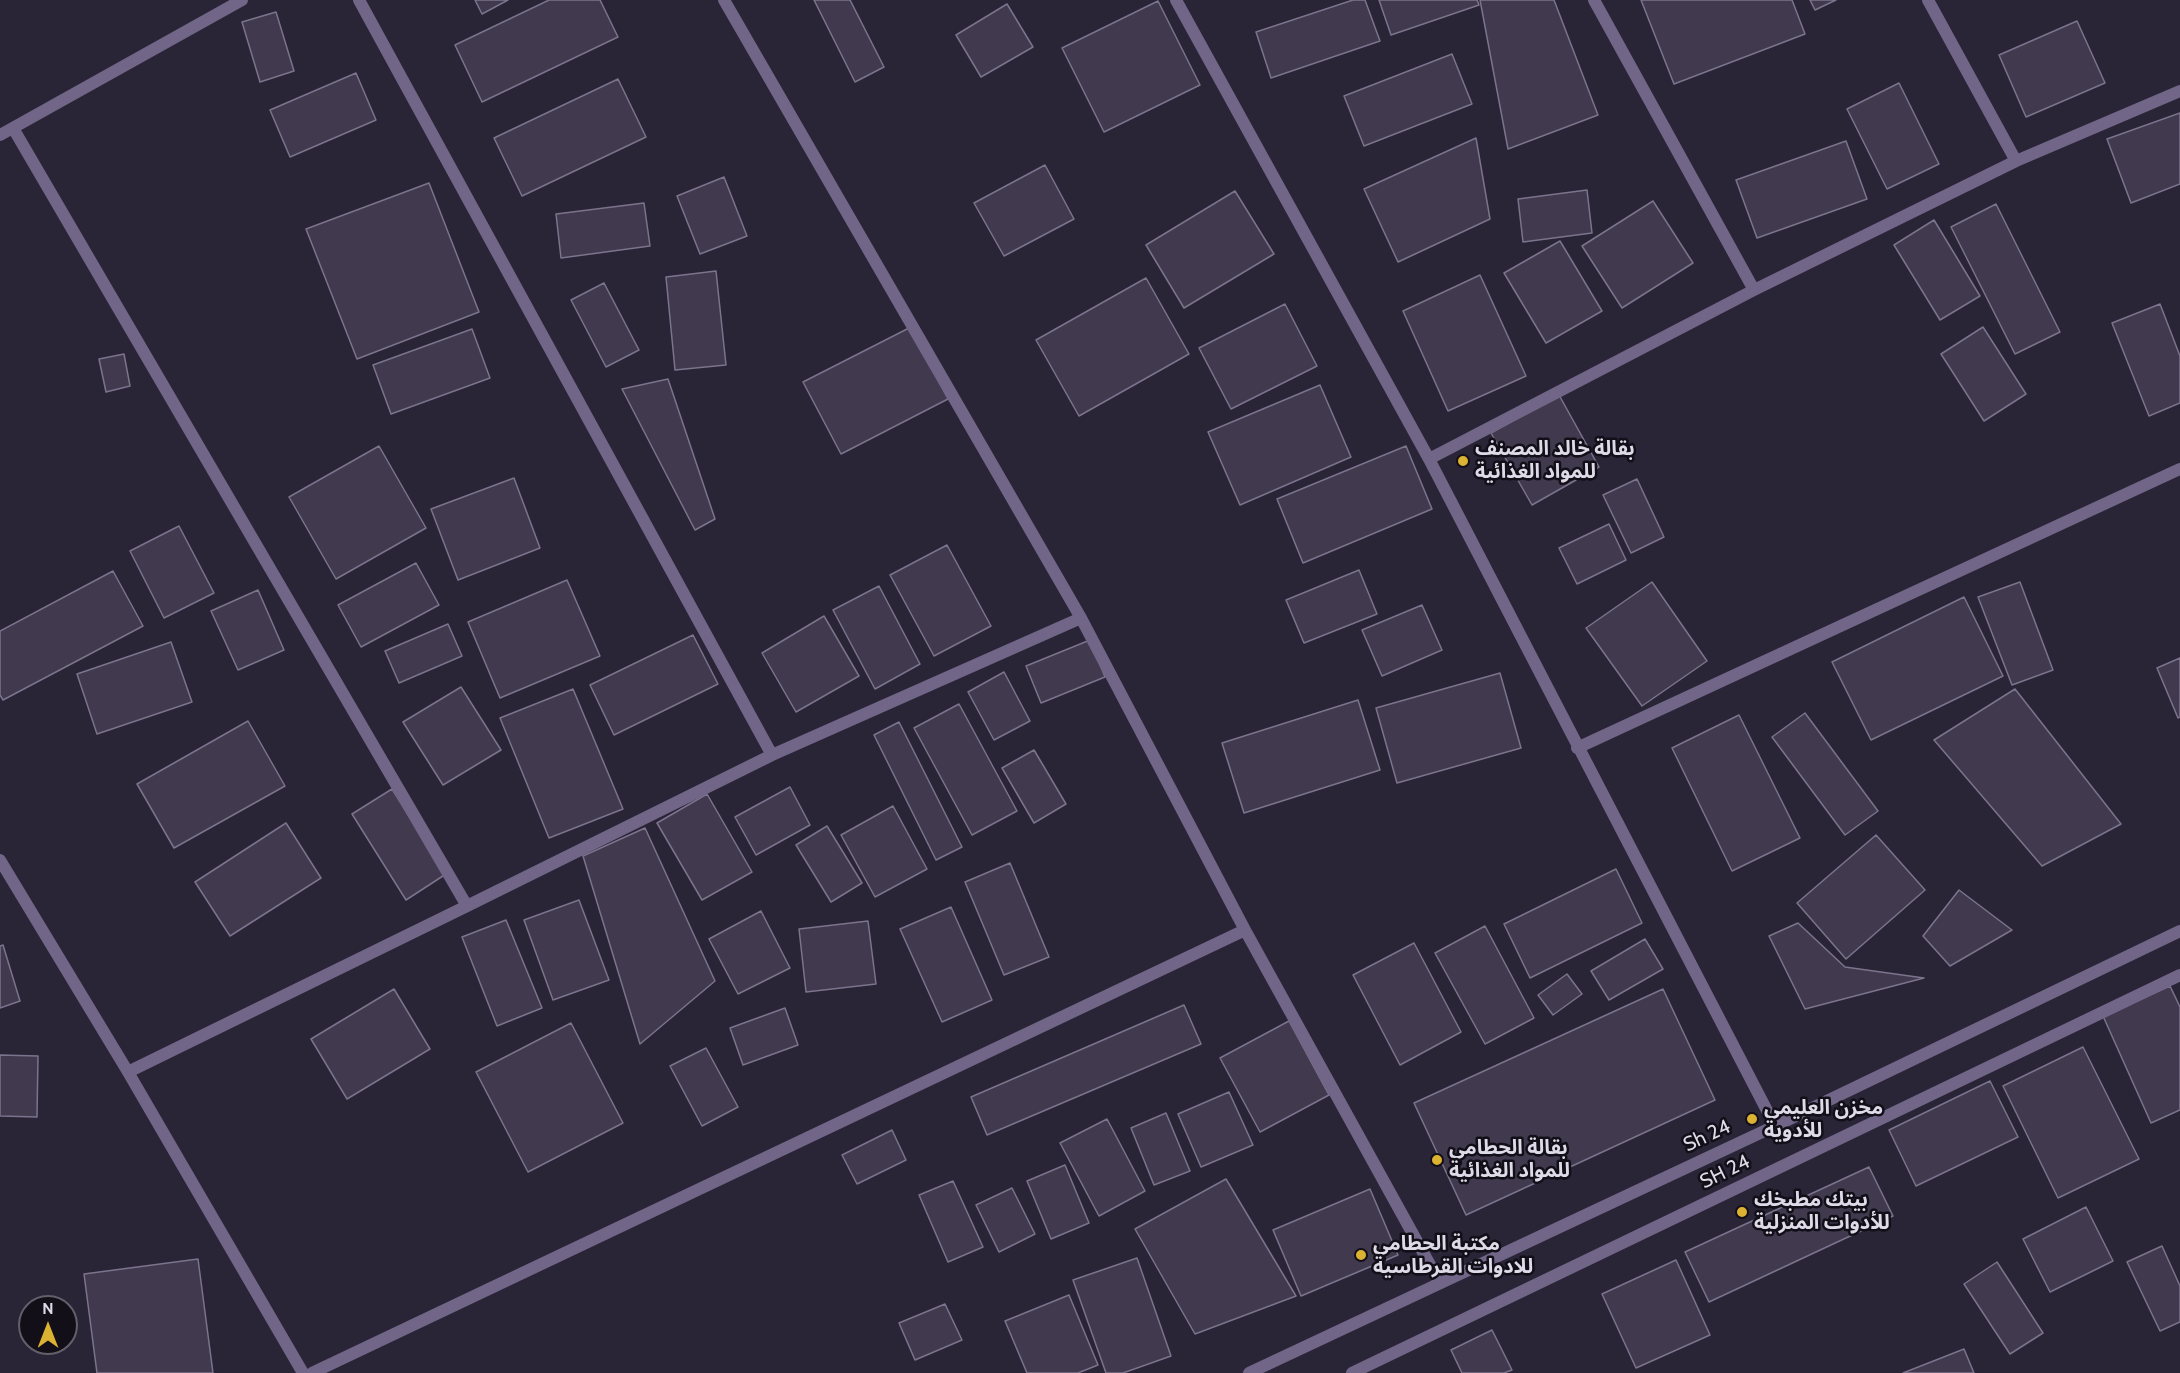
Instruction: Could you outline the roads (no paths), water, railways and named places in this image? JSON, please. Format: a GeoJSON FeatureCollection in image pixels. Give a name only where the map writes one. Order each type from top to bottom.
{"type":"FeatureCollection","features":[{"type":"Feature","properties":{"kind":"street"},"geometry":{"type":"LineString","coordinates":[[0,135],[242,0]]}},
{"type":"Feature","properties":{"kind":"street"},"geometry":{"type":"LineString","coordinates":[[359,0],[772,755]]}},
{"type":"Feature","properties":{"kind":"street"},"geometry":{"type":"LineString","coordinates":[[724,0],[1081,618],[1245,930],[1440,1282]]}},
{"type":"Feature","properties":{"kind":"street"},"geometry":{"type":"LineString","coordinates":[[1176,0],[1430,459],[1577,748],[1775,1126]]}},
{"type":"Feature","properties":{"kind":"street"},"geometry":{"type":"LineString","coordinates":[[1594,0],[1754,290]]}},
{"type":"Feature","properties":{"kind":"street"},"geometry":{"type":"LineString","coordinates":[[1928,0],[2016,160]]}},
{"type":"Feature","properties":{"kind":"street"},"geometry":{"type":"LineString","coordinates":[[1430,459],[1754,290],[2016,160],[2180,91]]}},
{"type":"Feature","properties":{"kind":"street"},"geometry":{"type":"LineString","coordinates":[[13,128],[467,906]]}},
{"type":"Feature","properties":{"kind":"street"},"geometry":{"type":"LineString","coordinates":[[1577,748],[2180,469]]}},
{"type":"Feature","properties":{"kind":"street"},"geometry":{"type":"LineString","coordinates":[[128,1072],[772,755],[1081,618]]}},
{"type":"Feature","properties":{"kind":"street"},"geometry":{"type":"LineString","coordinates":[[0,860],[128,1072],[303,1373]]}},
{"type":"Feature","properties":{"kind":"street"},"geometry":{"type":"LineString","coordinates":[[312,1373],[1245,930]]}},
{"type":"Feature","properties":{"kind":"street","name":"Sh 24"},"geometry":{"type":"LineString","coordinates":[[1249,1373],[1775,1126],[2180,932]]}},
{"type":"Feature","properties":{"kind":"street","name":"SH 24"},"geometry":{"type":"LineString","coordinates":[[1352,1373],[2180,975]]}},
{"type":"Feature","properties":{"kind":"place","name":"بقالة خالد المصنف للمواد الغذائية"},"geometry":{"type":"Point","coordinates":[1463,461]}},
{"type":"Feature","properties":{"kind":"place","name":"مخزن العليمي للأدوية"},"geometry":{"type":"Point","coordinates":[1752,1119]}},
{"type":"Feature","properties":{"kind":"place","name":"بقالة الحطامي للمواد الغذائية"},"geometry":{"type":"Point","coordinates":[1437,1160]}},
{"type":"Feature","properties":{"kind":"place","name":"بيتك مطبخك للأدوات المنزلية"},"geometry":{"type":"Point","coordinates":[1742,1212]}},
{"type":"Feature","properties":{"kind":"place","name":"مكتبة الحطامي للادوات القرطاسية"},"geometry":{"type":"Point","coordinates":[1361,1255]}}]}
